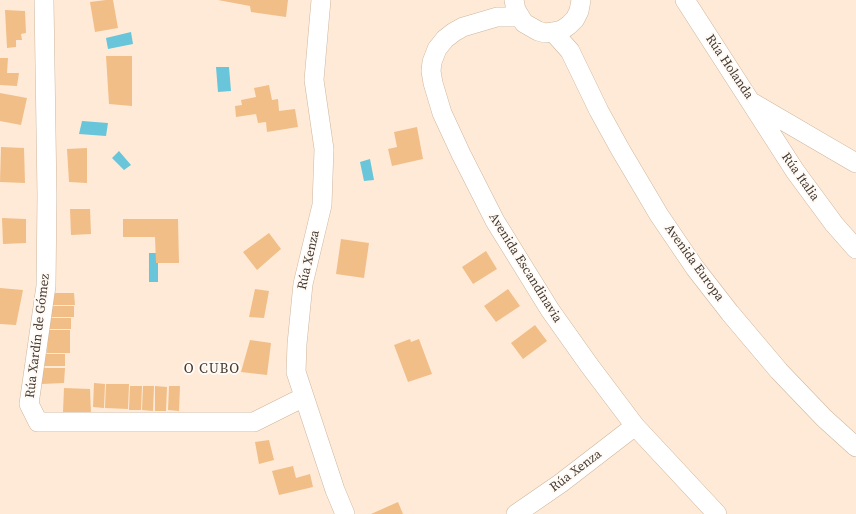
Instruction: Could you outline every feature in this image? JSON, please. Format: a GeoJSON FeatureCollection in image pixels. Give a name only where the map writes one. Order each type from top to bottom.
{"type":"FeatureCollection","features":[{"type":"Feature","properties":{"kind":"street","name":"Rúa Xardín de Gómez"},"geometry":{"type":"LineString","coordinates":[[44,0],[47,196],[46,286],[29,404],[38,422],[254,422],[304,397]]}},
{"type":"Feature","properties":{"kind":"street","name":"Rúa Xenza"},"geometry":{"type":"LineString","coordinates":[[321,0],[314,80],[324,149],[322,205],[302,284],[297,336],[296,372],[335,490],[345,514]]}},
{"type":"Feature","properties":{"kind":"street"},"geometry":{"type":"LineString","coordinates":[[516,6],[524,23],[538,31],[561,29],[575,19],[579,11],[581,0]]}},
{"type":"Feature","properties":{"kind":"street","name":"Rúa Holanda"},"geometry":{"type":"LineString","coordinates":[[685,0],[751,102],[856,163]]}},
{"type":"Feature","properties":{"kind":"street","name":"Avenida Escandinavia"},"geometry":{"type":"LineString","coordinates":[[516,6],[497,17],[463,27],[445,39],[437,49],[432,62],[431,71],[442,113],[495,221],[550,310],[588,365],[635,426],[717,514]]}},
{"type":"Feature","properties":{"kind":"street","name":"Avenida Europa"},"geometry":{"type":"LineString","coordinates":[[561,29],[599,111],[620,149],[660,215],[695,268],[730,313],[779,371],[824,418],[856,447]]}},
{"type":"Feature","properties":{"kind":"street","name":"Rúa Italia"},"geometry":{"type":"LineString","coordinates":[[751,102],[784,154],[834,224],[856,249]]}},
{"type":"Feature","properties":{"kind":"street"},"geometry":{"type":"LineString","coordinates":[[784,154],[785,148],[794,138],[806,135]]}},
{"type":"Feature","properties":{"kind":"street","name":"Rúa Xenza"},"geometry":{"type":"LineString","coordinates":[[516,514],[561,483],[635,426]]}},
{"type":"Feature","properties":{"kind":"water"},"geometry":{"type":"Polygon","coordinates":[[[131,32],[133,44],[108,49],[106,38],[131,32]]]}},
{"type":"Feature","properties":{"kind":"water"},"geometry":{"type":"Polygon","coordinates":[[[216,67],[229,67],[231,91],[218,92],[216,67]]]}},
{"type":"Feature","properties":{"kind":"water"},"geometry":{"type":"Polygon","coordinates":[[[82,121],[108,123],[106,136],[79,134],[82,121]]]}},
{"type":"Feature","properties":{"kind":"water"},"geometry":{"type":"Polygon","coordinates":[[[119,151],[131,165],[124,170],[112,158],[119,151]]]}},
{"type":"Feature","properties":{"kind":"water"},"geometry":{"type":"Polygon","coordinates":[[[370,159],[374,180],[364,181],[360,162],[370,159]]]}},
{"type":"Feature","properties":{"kind":"water"},"geometry":{"type":"Polygon","coordinates":[[[149,253],[158,253],[158,282],[149,282],[149,253]]]}},
{"type":"Feature","properties":{"kind":"building"},"geometry":{"type":"Polygon","coordinates":[[[113,0],[118,28],[95,32],[90,2],[113,0]]]}},
{"type":"Feature","properties":{"kind":"building"},"geometry":{"type":"Polygon","coordinates":[[[218,0],[288,0],[286,17],[251,12],[250,6],[218,0]]]}},
{"type":"Feature","properties":{"kind":"building"},"geometry":{"type":"Polygon","coordinates":[[[5,10],[25,11],[26,33],[21,34],[22,40],[16,40],[16,47],[7,48],[5,10]]]}},
{"type":"Feature","properties":{"kind":"building"},"geometry":{"type":"Polygon","coordinates":[[[106,56],[132,56],[132,106],[109,104],[106,56]]]}},
{"type":"Feature","properties":{"kind":"building"},"geometry":{"type":"Polygon","coordinates":[[[0,58],[8,58],[7,73],[19,73],[17,86],[0,85],[0,58]]]}},
{"type":"Feature","properties":{"kind":"building"},"geometry":{"type":"Polygon","coordinates":[[[269,85],[272,100],[278,99],[279,111],[295,109],[298,127],[267,132],[266,122],[258,123],[256,114],[236,117],[235,106],[242,105],[241,100],[256,97],[254,88],[269,85]]]}},
{"type":"Feature","properties":{"kind":"building"},"geometry":{"type":"Polygon","coordinates":[[[0,93],[27,98],[21,125],[0,121],[0,93]]]}},
{"type":"Feature","properties":{"kind":"building"},"geometry":{"type":"Polygon","coordinates":[[[417,127],[423,159],[392,166],[388,149],[397,147],[394,132],[417,127]]]}},
{"type":"Feature","properties":{"kind":"building"},"geometry":{"type":"Polygon","coordinates":[[[1,147],[24,148],[25,183],[0,182],[1,147]]]}},
{"type":"Feature","properties":{"kind":"building"},"geometry":{"type":"Polygon","coordinates":[[[87,148],[87,183],[69,182],[67,149],[87,148]]]}},
{"type":"Feature","properties":{"kind":"building"},"geometry":{"type":"Polygon","coordinates":[[[70,209],[90,209],[91,234],[71,235],[70,209]]]}},
{"type":"Feature","properties":{"kind":"building"},"geometry":{"type":"Polygon","coordinates":[[[2,218],[26,219],[26,243],[3,244],[2,218]]]}},
{"type":"Feature","properties":{"kind":"building"},"geometry":{"type":"Polygon","coordinates":[[[123,219],[178,219],[179,263],[156,263],[155,237],[123,237],[123,219]]]}},
{"type":"Feature","properties":{"kind":"building"},"geometry":{"type":"Polygon","coordinates":[[[269,233],[281,249],[257,270],[243,252],[269,233]]]}},
{"type":"Feature","properties":{"kind":"building"},"geometry":{"type":"Polygon","coordinates":[[[341,239],[369,243],[364,278],[336,274],[341,239]]]}},
{"type":"Feature","properties":{"kind":"building"},"geometry":{"type":"Polygon","coordinates":[[[486,251],[497,269],[473,284],[462,267],[486,251]]]}},
{"type":"Feature","properties":{"kind":"building"},"geometry":{"type":"Polygon","coordinates":[[[0,288],[23,290],[16,325],[0,324],[0,288]]]}},
{"type":"Feature","properties":{"kind":"building"},"geometry":{"type":"Polygon","coordinates":[[[255,289],[269,291],[264,318],[249,317],[255,289]]]}},
{"type":"Feature","properties":{"kind":"building"},"geometry":{"type":"Polygon","coordinates":[[[508,289],[520,306],[496,322],[484,306],[508,289]]]}},
{"type":"Feature","properties":{"kind":"building"},"geometry":{"type":"Polygon","coordinates":[[[52,293],[74,293],[75,305],[52,305],[52,293]]]}},
{"type":"Feature","properties":{"kind":"building"},"geometry":{"type":"Polygon","coordinates":[[[51,306],[74,306],[74,317],[51,317],[51,306]]]}},
{"type":"Feature","properties":{"kind":"building"},"geometry":{"type":"Polygon","coordinates":[[[48,318],[71,318],[71,329],[48,329],[48,318]]]}},
{"type":"Feature","properties":{"kind":"building"},"geometry":{"type":"Polygon","coordinates":[[[535,325],[547,341],[523,359],[511,343],[535,325]]]}},
{"type":"Feature","properties":{"kind":"building"},"geometry":{"type":"Polygon","coordinates":[[[48,330],[70,330],[70,353],[47,353],[48,330]]]}},
{"type":"Feature","properties":{"kind":"building"},"geometry":{"type":"Polygon","coordinates":[[[410,339],[411,342],[419,339],[432,374],[408,382],[394,345],[410,339]]]}},
{"type":"Feature","properties":{"kind":"building"},"geometry":{"type":"Polygon","coordinates":[[[250,340],[271,343],[267,375],[241,372],[250,340]]]}},
{"type":"Feature","properties":{"kind":"building"},"geometry":{"type":"Polygon","coordinates":[[[42,354],[65,354],[65,366],[42,366],[42,354]]]}},
{"type":"Feature","properties":{"kind":"building"},"geometry":{"type":"Polygon","coordinates":[[[42,368],[65,368],[64,383],[42,384],[42,368]]]}},
{"type":"Feature","properties":{"kind":"building"},"geometry":{"type":"Polygon","coordinates":[[[94,383],[105,384],[104,408],[93,407],[94,383]]]}},
{"type":"Feature","properties":{"kind":"building"},"geometry":{"type":"Polygon","coordinates":[[[106,384],[129,384],[128,409],[105,408],[106,384]]]}},
{"type":"Feature","properties":{"kind":"building"},"geometry":{"type":"Polygon","coordinates":[[[130,386],[142,386],[141,410],[129,410],[130,386]]]}},
{"type":"Feature","properties":{"kind":"building"},"geometry":{"type":"Polygon","coordinates":[[[143,386],[154,386],[153,411],[142,410],[143,386]]]}},
{"type":"Feature","properties":{"kind":"building"},"geometry":{"type":"Polygon","coordinates":[[[155,386],[167,387],[166,411],[155,411],[155,386]]]}},
{"type":"Feature","properties":{"kind":"building"},"geometry":{"type":"Polygon","coordinates":[[[169,386],[180,386],[179,411],[168,410],[169,386]]]}},
{"type":"Feature","properties":{"kind":"building"},"geometry":{"type":"Polygon","coordinates":[[[64,388],[90,389],[91,413],[63,412],[64,388]]]}},
{"type":"Feature","properties":{"kind":"building"},"geometry":{"type":"Polygon","coordinates":[[[269,440],[274,460],[259,464],[255,442],[269,440]]]}},
{"type":"Feature","properties":{"kind":"building"},"geometry":{"type":"Polygon","coordinates":[[[293,466],[296,478],[310,474],[313,487],[279,495],[272,471],[293,466]]]}},
{"type":"Feature","properties":{"kind":"building"},"geometry":{"type":"Polygon","coordinates":[[[398,502],[403,514],[371,514],[398,502]]]}},
{"type":"Feature","properties":{"kind":"district","name":"O CUBO"},"geometry":{"type":"Point","coordinates":[212,369]}}]}
